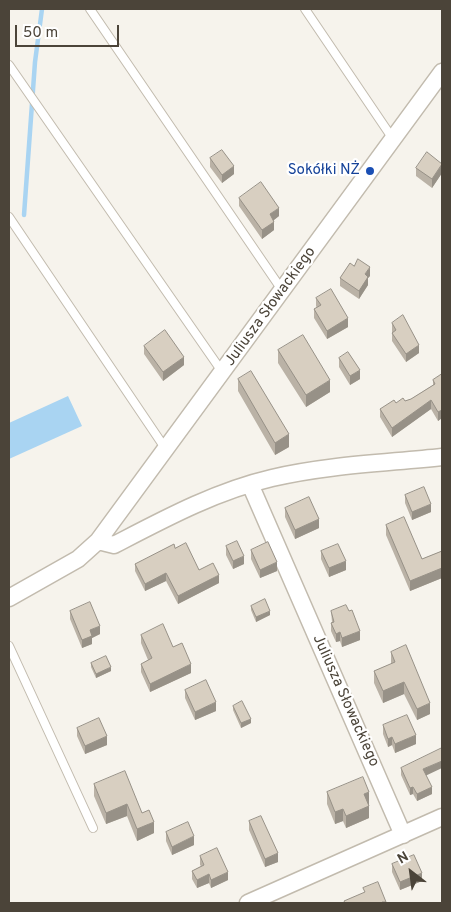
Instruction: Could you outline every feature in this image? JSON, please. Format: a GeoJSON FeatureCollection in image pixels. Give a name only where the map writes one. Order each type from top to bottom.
{"type":"FeatureCollection","features":[{"type":"Feature","properties":{"kind":"street","name":"Juliusza Słowackiego"},"geometry":{"type":"LineString","coordinates":[[9,598],[78,559],[98,541],[442,72]]}},
{"type":"Feature","properties":{"kind":"street"},"geometry":{"type":"LineString","coordinates":[[98,541],[114,544],[207,500],[250,484],[309,471],[442,457]]}},
{"type":"Feature","properties":{"kind":"street","name":"Juliusza Słowackiego"},"geometry":{"type":"LineString","coordinates":[[250,484],[403,835]]}},
{"type":"Feature","properties":{"kind":"street"},"geometry":{"type":"LineString","coordinates":[[248,903],[442,817]]}},
{"type":"Feature","properties":{"kind":"lane"},"geometry":{"type":"LineString","coordinates":[[90,9],[282,291]]}},
{"type":"Feature","properties":{"kind":"lane"},"geometry":{"type":"LineString","coordinates":[[305,9],[393,139]]}},
{"type":"Feature","properties":{"kind":"lane"},"geometry":{"type":"LineString","coordinates":[[9,65],[223,373]]}},
{"type":"Feature","properties":{"kind":"lane"},"geometry":{"type":"LineString","coordinates":[[9,217],[165,448]]}},
{"type":"Feature","properties":{"kind":"lane"},"geometry":{"type":"LineString","coordinates":[[9,646],[93,828]]}},
{"type":"Feature","properties":{"kind":"water"},"geometry":{"type":"Polygon","coordinates":[[[68,396],[82,426],[9,459],[9,423],[68,396]]]}},
{"type":"Feature","properties":{"kind":"building"},"geometry":{"type":"Polygon","coordinates":[[[222,150],[234,166],[222,175],[210,158],[222,150]]]}},
{"type":"Feature","properties":{"kind":"building"},"geometry":{"type":"Polygon","coordinates":[[[427,152],[442,164],[432,179],[416,168],[427,152]]]}},
{"type":"Feature","properties":{"kind":"building"},"geometry":{"type":"Polygon","coordinates":[[[261,182],[279,208],[270,214],[274,222],[262,230],[239,198],[261,182]]]}},
{"type":"Feature","properties":{"kind":"building"},"geometry":{"type":"Polygon","coordinates":[[[358,259],[370,267],[365,274],[368,277],[359,291],[340,278],[350,263],[354,266],[358,259]]]}},
{"type":"Feature","properties":{"kind":"building"},"geometry":{"type":"Polygon","coordinates":[[[331,289],[348,318],[327,331],[314,309],[321,305],[316,298],[331,289]]]}},
{"type":"Feature","properties":{"kind":"building"},"geometry":{"type":"Polygon","coordinates":[[[403,315],[419,345],[406,354],[392,333],[396,330],[392,323],[403,315]]]}},
{"type":"Feature","properties":{"kind":"building"},"geometry":{"type":"Polygon","coordinates":[[[165,330],[184,357],[163,372],[144,346],[165,330]]]}},
{"type":"Feature","properties":{"kind":"building"},"geometry":{"type":"Polygon","coordinates":[[[303,335],[330,380],[306,395],[278,350],[303,335]]]}},
{"type":"Feature","properties":{"kind":"building"},"geometry":{"type":"Polygon","coordinates":[[[348,352],[360,370],[350,376],[339,358],[348,352]]]}},
{"type":"Feature","properties":{"kind":"building"},"geometry":{"type":"Polygon","coordinates":[[[251,371],[289,434],[275,443],[238,379],[251,371]]]}},
{"type":"Feature","properties":{"kind":"building"},"geometry":{"type":"Polygon","coordinates":[[[442,374],[442,410],[438,412],[431,400],[392,428],[380,409],[394,400],[396,403],[403,398],[405,401],[411,399],[435,384],[433,380],[442,374]]]}},
{"type":"Feature","properties":{"kind":"building"},"geometry":{"type":"Polygon","coordinates":[[[424,487],[431,504],[412,512],[405,495],[424,487]]]}},
{"type":"Feature","properties":{"kind":"building"},"geometry":{"type":"Polygon","coordinates":[[[309,497],[319,519],[295,530],[285,508],[309,497]]]}},
{"type":"Feature","properties":{"kind":"building"},"geometry":{"type":"Polygon","coordinates":[[[404,517],[422,559],[442,551],[442,568],[410,581],[386,525],[404,517]]]}},
{"type":"Feature","properties":{"kind":"building"},"geometry":{"type":"Polygon","coordinates":[[[237,541],[244,556],[233,561],[226,546],[237,541]]]}},
{"type":"Feature","properties":{"kind":"building"},"geometry":{"type":"Polygon","coordinates":[[[268,542],[277,562],[260,570],[251,550],[268,542]]]}},
{"type":"Feature","properties":{"kind":"building"},"geometry":{"type":"Polygon","coordinates":[[[186,543],[199,570],[213,563],[219,575],[178,596],[166,573],[145,584],[135,564],[174,544],[175,548],[186,543]]]}},
{"type":"Feature","properties":{"kind":"building"},"geometry":{"type":"Polygon","coordinates":[[[338,544],[346,561],[329,568],[321,551],[338,544]]]}},
{"type":"Feature","properties":{"kind":"building"},"geometry":{"type":"Polygon","coordinates":[[[265,599],[270,611],[256,617],[251,606],[265,599]]]}},
{"type":"Feature","properties":{"kind":"building"},"geometry":{"type":"Polygon","coordinates":[[[90,602],[100,626],[90,630],[92,636],[82,640],[70,611],[90,602]]]}},
{"type":"Feature","properties":{"kind":"building"},"geometry":{"type":"Polygon","coordinates":[[[346,605],[349,611],[352,610],[360,631],[342,638],[340,632],[336,634],[331,623],[334,622],[331,611],[346,605]]]}},
{"type":"Feature","properties":{"kind":"building"},"geometry":{"type":"Polygon","coordinates":[[[163,624],[173,647],[182,643],[191,664],[150,684],[141,664],[152,658],[141,635],[163,624]]]}},
{"type":"Feature","properties":{"kind":"building"},"geometry":{"type":"Polygon","coordinates":[[[406,645],[430,703],[417,709],[404,682],[383,691],[374,671],[395,662],[391,652],[406,645]]]}},
{"type":"Feature","properties":{"kind":"building"},"geometry":{"type":"Polygon","coordinates":[[[106,656],[111,667],[96,674],[91,663],[106,656]]]}},
{"type":"Feature","properties":{"kind":"building"},"geometry":{"type":"Polygon","coordinates":[[[206,680],[216,702],[195,712],[185,690],[206,680]]]}},
{"type":"Feature","properties":{"kind":"building"},"geometry":{"type":"Polygon","coordinates":[[[242,701],[251,719],[241,723],[233,706],[242,701]]]}},
{"type":"Feature","properties":{"kind":"building"},"geometry":{"type":"Polygon","coordinates":[[[407,715],[416,735],[395,744],[392,737],[388,739],[383,725],[407,715]]]}},
{"type":"Feature","properties":{"kind":"building"},"geometry":{"type":"Polygon","coordinates":[[[99,718],[107,736],[85,746],[77,728],[99,718]]]}},
{"type":"Feature","properties":{"kind":"building"},"geometry":{"type":"Polygon","coordinates":[[[442,748],[442,761],[423,769],[432,787],[417,794],[413,787],[410,788],[401,768],[442,748]]]}},
{"type":"Feature","properties":{"kind":"building"},"geometry":{"type":"Polygon","coordinates":[[[125,771],[142,813],[149,810],[154,822],[137,829],[127,804],[106,813],[94,784],[125,771]]]}},
{"type":"Feature","properties":{"kind":"building"},"geometry":{"type":"Polygon","coordinates":[[[363,777],[369,792],[364,794],[369,806],[346,816],[343,809],[335,812],[327,792],[363,777]]]}},
{"type":"Feature","properties":{"kind":"building"},"geometry":{"type":"Polygon","coordinates":[[[261,816],[278,853],[265,859],[249,821],[261,816]]]}},
{"type":"Feature","properties":{"kind":"building"},"geometry":{"type":"Polygon","coordinates":[[[188,822],[194,836],[172,847],[166,832],[188,822]]]}},
{"type":"Feature","properties":{"kind":"building"},"geometry":{"type":"Polygon","coordinates":[[[217,848],[228,872],[211,880],[209,874],[197,880],[192,871],[204,865],[200,856],[217,848]]]}},
{"type":"Feature","properties":{"kind":"building"},"geometry":{"type":"Polygon","coordinates":[[[414,855],[422,873],[400,882],[392,864],[414,855]]]}},
{"type":"Feature","properties":{"kind":"building"},"geometry":{"type":"Polygon","coordinates":[[[378,882],[386,902],[345,903],[344,901],[365,892],[363,888],[378,882]]]}},
{"type":"Feature","properties":{"kind":"waterway"},"geometry":{"type":"LineString","coordinates":[[24,215],[35,62],[42,9]]}},
{"type":"Feature","properties":{"kind":"place","name":"Sokółki NŻ"},"geometry":{"type":"Point","coordinates":[370,171]}}]}
